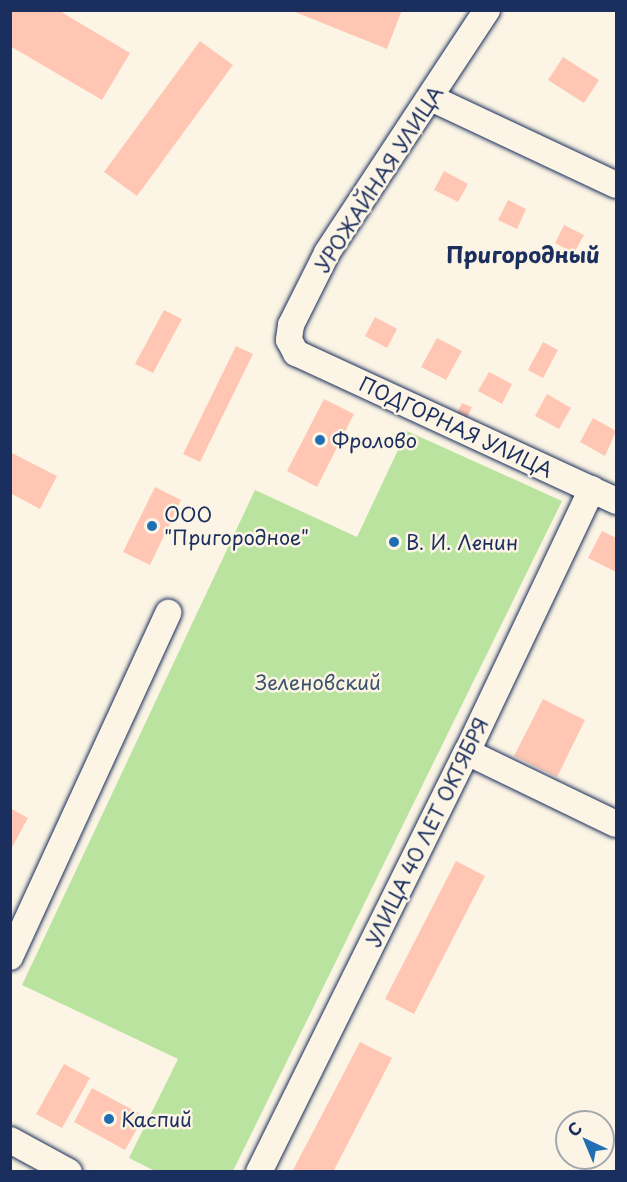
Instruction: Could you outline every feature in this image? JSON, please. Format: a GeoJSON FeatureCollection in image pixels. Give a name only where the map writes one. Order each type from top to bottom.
{"type":"FeatureCollection","features":[{"type":"Feature","properties":{"kind":"street","name":"УРОЖАЙНАЯ УЛИЦА"},"geometry":{"type":"LineString","coordinates":[[296,353],[289,340],[291,325],[327,252],[431,98],[487,10]]}},
{"type":"Feature","properties":{"kind":"street"},"geometry":{"type":"LineString","coordinates":[[431,98],[616,185]]}},
{"type":"Feature","properties":{"kind":"street","name":"ПОДГОРНАЯ УЛИЦА"},"geometry":{"type":"LineString","coordinates":[[296,353],[616,501]]}},
{"type":"Feature","properties":{"kind":"street","name":"УЛИЦА 40 ЛЕТ ОКТЯБРЯ"},"geometry":{"type":"LineString","coordinates":[[259,1172],[467,752],[592,489]]}},
{"type":"Feature","properties":{"kind":"street"},"geometry":{"type":"LineString","coordinates":[[10,957],[168,614]]}},
{"type":"Feature","properties":{"kind":"street"},"geometry":{"type":"LineString","coordinates":[[467,752],[616,824]]}},
{"type":"Feature","properties":{"kind":"street"},"geometry":{"type":"LineString","coordinates":[[10,1140],[69,1172]]}},
{"type":"Feature","properties":{"kind":"green space","name":"Зеленовский"},"geometry":{"type":"Polygon","coordinates":[[[407,431],[562,501],[233,1171],[155,1171],[129,1158],[178,1059],[22,985],[255,490],[357,537],[407,431]]]}},
{"type":"Feature","properties":{"kind":"building"},"geometry":{"type":"Polygon","coordinates":[[[10,10],[58,10],[130,53],[102,100],[10,46],[10,10]]]}},
{"type":"Feature","properties":{"kind":"building"},"geometry":{"type":"Polygon","coordinates":[[[290,10],[402,10],[387,49],[290,10]]]}},
{"type":"Feature","properties":{"kind":"building"},"geometry":{"type":"Polygon","coordinates":[[[200,41],[233,65],[137,196],[104,172],[200,41]]]}},
{"type":"Feature","properties":{"kind":"building"},"geometry":{"type":"Polygon","coordinates":[[[563,57],[599,80],[584,103],[548,80],[563,57]]]}},
{"type":"Feature","properties":{"kind":"building"},"geometry":{"type":"Polygon","coordinates":[[[444,171],[468,184],[458,202],[434,190],[444,171]]]}},
{"type":"Feature","properties":{"kind":"building"},"geometry":{"type":"Polygon","coordinates":[[[508,200],[526,209],[517,229],[498,220],[508,200]]]}},
{"type":"Feature","properties":{"kind":"building"},"geometry":{"type":"Polygon","coordinates":[[[564,225],[584,235],[574,253],[555,243],[564,225]]]}},
{"type":"Feature","properties":{"kind":"building"},"geometry":{"type":"Polygon","coordinates":[[[164,310],[182,319],[153,373],[135,364],[164,310]]]}},
{"type":"Feature","properties":{"kind":"building"},"geometry":{"type":"Polygon","coordinates":[[[375,317],[397,329],[387,348],[365,336],[375,317]]]}},
{"type":"Feature","properties":{"kind":"building"},"geometry":{"type":"Polygon","coordinates":[[[437,338],[462,351],[446,380],[421,367],[437,338]]]}},
{"type":"Feature","properties":{"kind":"building"},"geometry":{"type":"Polygon","coordinates":[[[543,342],[558,350],[543,378],[528,370],[543,342]]]}},
{"type":"Feature","properties":{"kind":"building"},"geometry":{"type":"Polygon","coordinates":[[[236,346],[253,354],[200,462],[183,454],[236,346]]]}},
{"type":"Feature","properties":{"kind":"building"},"geometry":{"type":"Polygon","coordinates":[[[489,372],[512,384],[502,404],[478,391],[489,372]]]}},
{"type":"Feature","properties":{"kind":"building"},"geometry":{"type":"Polygon","coordinates":[[[547,394],[571,408],[559,429],[535,416],[547,394]]]}},
{"type":"Feature","properties":{"kind":"building","name":"Фролово"},"geometry":{"type":"Polygon","coordinates":[[[324,399],[354,414],[317,487],[287,471],[324,399]]]}},
{"type":"Feature","properties":{"kind":"building"},"geometry":{"type":"Polygon","coordinates":[[[462,403],[472,407],[466,420],[456,415],[462,403]]]}},
{"type":"Feature","properties":{"kind":"building"},"geometry":{"type":"Polygon","coordinates":[[[593,418],[616,431],[605,456],[580,442],[593,418]]]}},
{"type":"Feature","properties":{"kind":"building"},"geometry":{"type":"Polygon","coordinates":[[[10,452],[57,476],[40,509],[10,493],[10,452]]]}},
{"type":"Feature","properties":{"kind":"building","name":"ООО \"Пригородное\""},"geometry":{"type":"Polygon","coordinates":[[[155,487],[181,500],[150,565],[123,552],[155,487]]]}},
{"type":"Feature","properties":{"kind":"building"},"geometry":{"type":"Polygon","coordinates":[[[602,531],[616,538],[616,572],[588,558],[602,531]]]}},
{"type":"Feature","properties":{"kind":"building"},"geometry":{"type":"Polygon","coordinates":[[[543,699],[585,720],[557,777],[514,756],[543,699]]]}},
{"type":"Feature","properties":{"kind":"building"},"geometry":{"type":"Polygon","coordinates":[[[10,808],[28,818],[10,851],[10,808]]]}},
{"type":"Feature","properties":{"kind":"building"},"geometry":{"type":"Polygon","coordinates":[[[456,861],[485,876],[414,1014],[385,999],[456,861]]]}},
{"type":"Feature","properties":{"kind":"building"},"geometry":{"type":"Polygon","coordinates":[[[360,1042],[392,1058],[333,1172],[292,1172],[360,1042]]]}},
{"type":"Feature","properties":{"kind":"building"},"geometry":{"type":"Polygon","coordinates":[[[64,1064],[90,1078],[62,1128],[36,1114],[64,1064]]]}},
{"type":"Feature","properties":{"kind":"building","name":"Каспий"},"geometry":{"type":"Polygon","coordinates":[[[92,1088],[144,1116],[125,1150],[74,1122],[92,1088]]]}},
{"type":"Feature","properties":{"kind":"place","name":"Фролово"},"geometry":{"type":"Point","coordinates":[320,440]}},
{"type":"Feature","properties":{"kind":"place","name":"ООО \"Пригородное\""},"geometry":{"type":"Point","coordinates":[152,526]}},
{"type":"Feature","properties":{"kind":"place","name":"В. И. Ленин"},"geometry":{"type":"Point","coordinates":[394,542]}},
{"type":"Feature","properties":{"kind":"place","name":"Каспий"},"geometry":{"type":"Point","coordinates":[109,1119]}},
{"type":"Feature","properties":{"kind":"district","name":"Пригородный"},"geometry":{"type":"Point","coordinates":[523,254]}}]}
